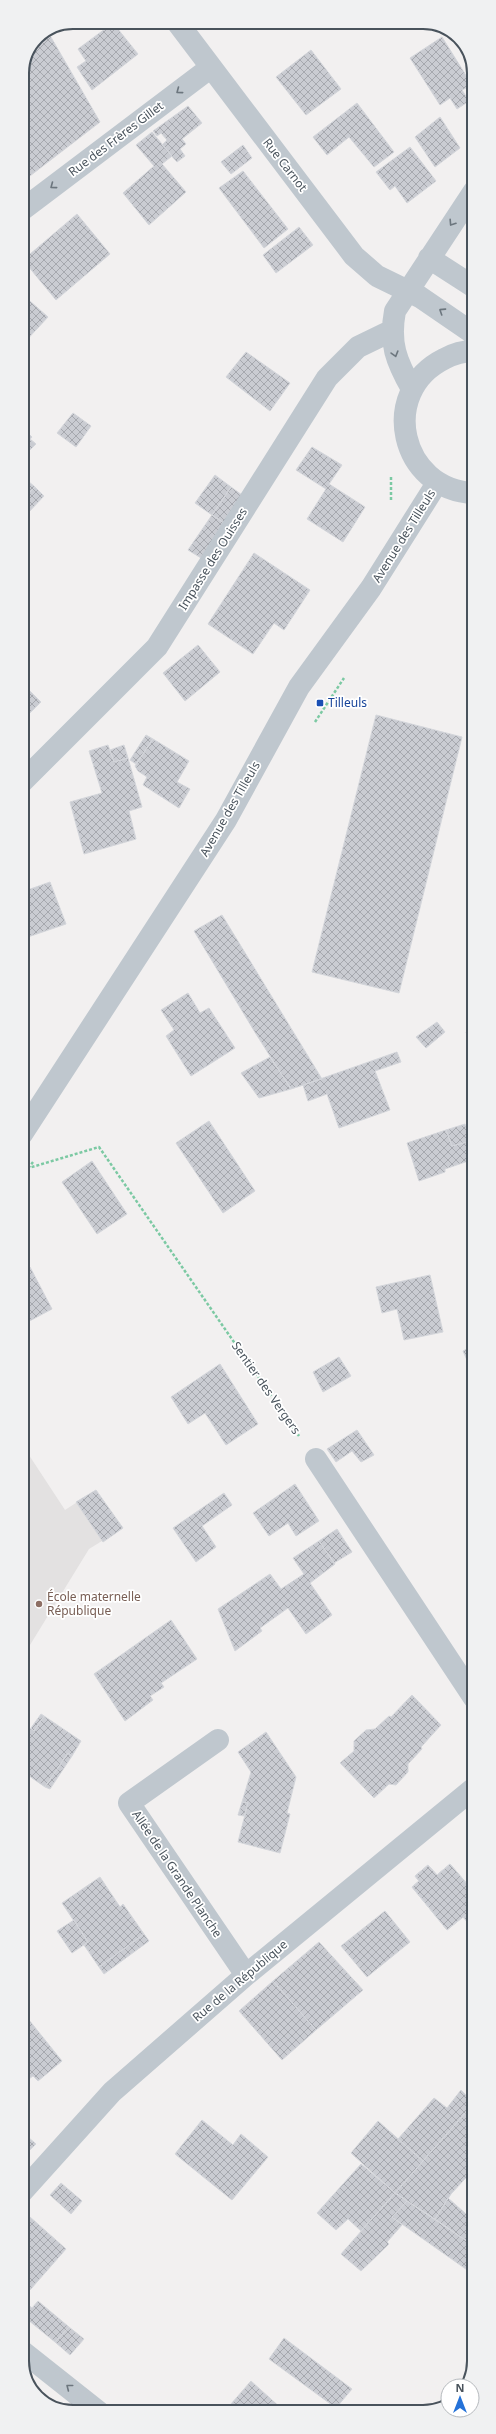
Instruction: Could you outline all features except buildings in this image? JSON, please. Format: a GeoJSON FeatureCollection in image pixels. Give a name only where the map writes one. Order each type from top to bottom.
{"type":"FeatureCollection","features":[{"type":"Feature","properties":{"kind":"street","name":"Rue Carnot"},"geometry":{"type":"LineString","coordinates":[[182,29],[210,68],[354,256],[377,276],[420,297],[467,329]]}},
{"type":"Feature","properties":{"kind":"street","name":"Rue des Frères Gillet"},"geometry":{"type":"LineString","coordinates":[[29,205],[210,68]]}},
{"type":"Feature","properties":{"kind":"street"},"geometry":{"type":"LineString","coordinates":[[412,389],[400,368],[394,350],[391,330],[395,311],[467,201]]}},
{"type":"Feature","properties":{"kind":"street"},"geometry":{"type":"LineString","coordinates":[[429,258],[467,282]]}},
{"type":"Feature","properties":{"kind":"street","name":"Impasse des Ouisses"},"geometry":{"type":"LineString","coordinates":[[29,775],[157,647],[327,378],[358,348],[391,330]]}},
{"type":"Feature","properties":{"kind":"street"},"geometry":{"type":"LineString","coordinates":[[467,352],[452,355],[436,363],[423,374],[412,389],[406,405],[404,423],[406,440],[416,462],[423,472],[437,483],[461,493],[467,493]]}},
{"type":"Feature","properties":{"kind":"street","name":"Avenue des Tilleuls"},"geometry":{"type":"LineString","coordinates":[[29,1123],[226,820],[299,687],[371,588],[437,483]]}},
{"type":"Feature","properties":{"kind":"street"},"geometry":{"type":"LineString","coordinates":[[316,1459],[467,1687]]}},
{"type":"Feature","properties":{"kind":"street","name":"Allée de la Grande Planche"},"geometry":{"type":"LineString","coordinates":[[218,1740],[129,1803],[246,1975]]}},
{"type":"Feature","properties":{"kind":"street","name":"Rue de la République"},"geometry":{"type":"LineString","coordinates":[[29,2184],[112,2092],[246,1975],[467,1794]]}},
{"type":"Feature","properties":{"kind":"street"},"geometry":{"type":"LineString","coordinates":[[29,2357],[90,2405]]}},
{"type":"Feature","properties":{"kind":"path","name":"Sentier des Vergers"},"geometry":{"type":"LineString","coordinates":[[29,1168],[99,1147],[316,1459]]}},
{"type":"Feature","properties":{"kind":"shaded area","name":"École maternelle République"},"geometry":{"type":"Polygon","coordinates":[[[29,1455],[65,1510],[96,1490],[123,1528],[89,1549],[29,1647],[29,1455]]]}},
{"type":"Feature","properties":{"kind":"place","name":"Tilleuls"},"geometry":{"type":"Point","coordinates":[320,703]}},
{"type":"Feature","properties":{"kind":"place","name":"École maternelle République"},"geometry":{"type":"Point","coordinates":[39,1604]}}]}
